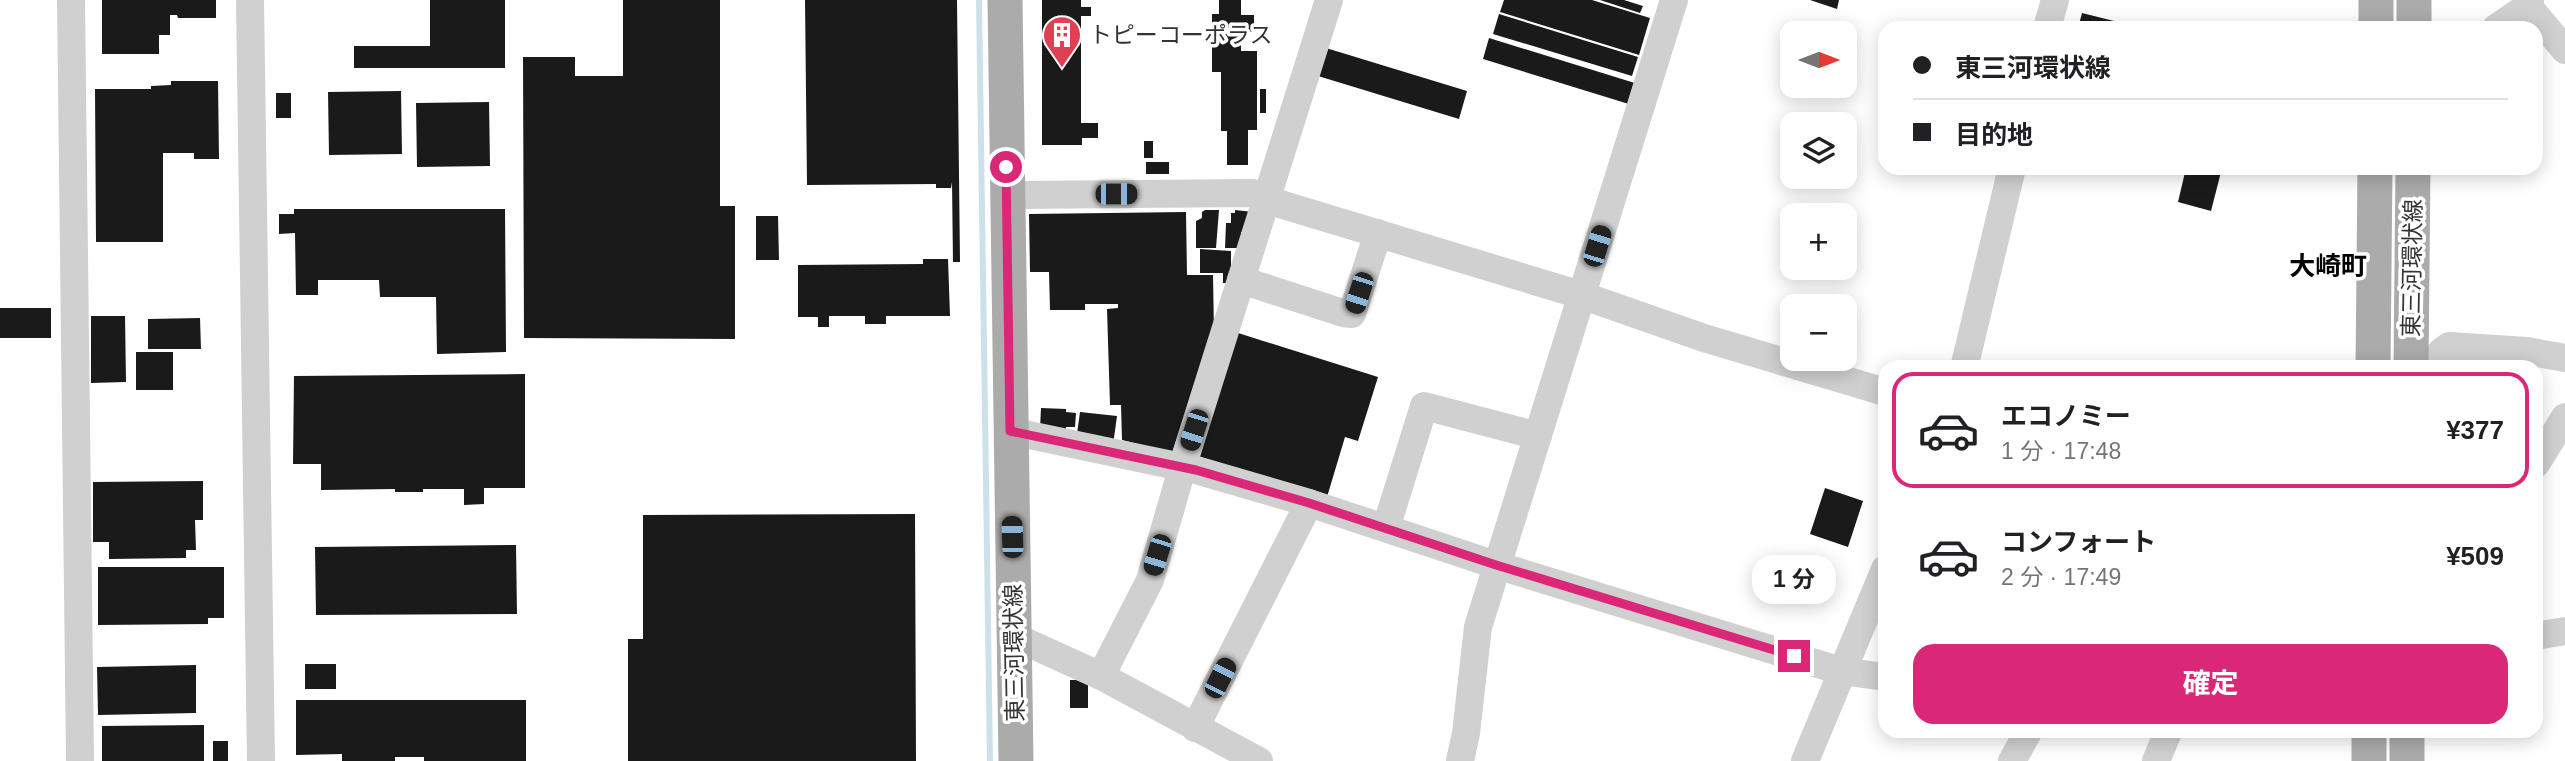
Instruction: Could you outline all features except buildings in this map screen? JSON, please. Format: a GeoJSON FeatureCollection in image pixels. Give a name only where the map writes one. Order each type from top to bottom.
{"type":"FeatureCollection","features":[{"type":"Feature","properties":{"kind":"main road","name":"東三河環状線"},"geometry":{"type":"LineString","coordinates":[[1005,0],[1016,761]]}},
{"type":"Feature","properties":{"kind":"main road"},"geometry":{"type":"LineString","coordinates":[[2376,0],[2376,21]]}},
{"type":"Feature","properties":{"kind":"main road"},"geometry":{"type":"LineString","coordinates":[[2414,0],[2414,21]]}},
{"type":"Feature","properties":{"kind":"main road","name":"東三河環状線"},"geometry":{"type":"LineString","coordinates":[[2373,360],[2375,175]]}},
{"type":"Feature","properties":{"kind":"main road","name":"東三河環状線"},"geometry":{"type":"LineString","coordinates":[[2411,360],[2413,175]]}},
{"type":"Feature","properties":{"kind":"main road"},"geometry":{"type":"LineString","coordinates":[[2369,761],[2370,738]]}},
{"type":"Feature","properties":{"kind":"main road"},"geometry":{"type":"LineString","coordinates":[[2407,738],[2407,761]]}},
{"type":"Feature","properties":{"kind":"street"},"geometry":{"type":"LineString","coordinates":[[71,0],[79,761]]}},
{"type":"Feature","properties":{"kind":"street"},"geometry":{"type":"LineString","coordinates":[[250,0],[261,761]]}},
{"type":"Feature","properties":{"kind":"street"},"geometry":{"type":"LineString","coordinates":[[1101,676],[1150,580],[1182,468],[1329,0]]}},
{"type":"Feature","properties":{"kind":"street"},"geometry":{"type":"LineString","coordinates":[[1460,761],[1478,627],[1674,0]]}},
{"type":"Feature","properties":{"kind":"street"},"geometry":{"type":"LineString","coordinates":[[2049,21],[2054,0]]}},
{"type":"Feature","properties":{"kind":"street"},"geometry":{"type":"LineString","coordinates":[[2505,21],[2529,3],[2543,21]]}},
{"type":"Feature","properties":{"kind":"street"},"geometry":{"type":"LineString","coordinates":[[2543,21],[2565,50]]}},
{"type":"Feature","properties":{"kind":"street"},"geometry":{"type":"LineString","coordinates":[[1966,360],[2010,175]]}},
{"type":"Feature","properties":{"kind":"street"},"geometry":{"type":"LineString","coordinates":[[1006,195],[1253,193],[1581,295],[1704,338],[1878,390]]}},
{"type":"Feature","properties":{"kind":"street"},"geometry":{"type":"LineString","coordinates":[[1241,280],[1352,314],[1378,233]]}},
{"type":"Feature","properties":{"kind":"street"},"geometry":{"type":"LineString","coordinates":[[2441,360],[2441,352],[2449,346],[2527,351],[2565,358]]}},
{"type":"Feature","properties":{"kind":"street"},"geometry":{"type":"LineString","coordinates":[[1386,528],[1424,405],[1538,436]]}},
{"type":"Feature","properties":{"kind":"street"},"geometry":{"type":"LineString","coordinates":[[2543,453],[2565,417]]}},
{"type":"Feature","properties":{"kind":"street"},"geometry":{"type":"LineString","coordinates":[[1010,431],[1182,468],[1309,503],[1496,565],[1841,671],[1878,676]]}},
{"type":"Feature","properties":{"kind":"street"},"geometry":{"type":"LineString","coordinates":[[1195,728],[1309,503]]}},
{"type":"Feature","properties":{"kind":"street"},"geometry":{"type":"LineString","coordinates":[[1805,761],[1878,585]]}},
{"type":"Feature","properties":{"kind":"street"},"geometry":{"type":"LineString","coordinates":[[2543,635],[2565,631]]}},
{"type":"Feature","properties":{"kind":"street"},"geometry":{"type":"LineString","coordinates":[[1015,637],[1101,676],[1250,759]]}},
{"type":"Feature","properties":{"kind":"street"},"geometry":{"type":"LineString","coordinates":[[2012,761],[2025,738]]}},
{"type":"Feature","properties":{"kind":"street"},"geometry":{"type":"LineString","coordinates":[[2156,761],[2166,738]]}},
{"type":"Feature","properties":{"kind":"waterway"},"geometry":{"type":"LineString","coordinates":[[979,0],[990,761]]}},
{"type":"Feature","properties":{"kind":"place","name":"トピーコーポラス"},"geometry":{"type":"Point","coordinates":[1062,69]}},
{"type":"Feature","properties":{"kind":"district","name":"大崎町"},"geometry":{"type":"Point","coordinates":[2328,266]}},
{"type":"Feature","properties":{"kind":"route"},"geometry":{"type":"LineString","coordinates":[[1006,167],[1010,431],[1166,466],[1196,470],[1794,656]]}}]}
